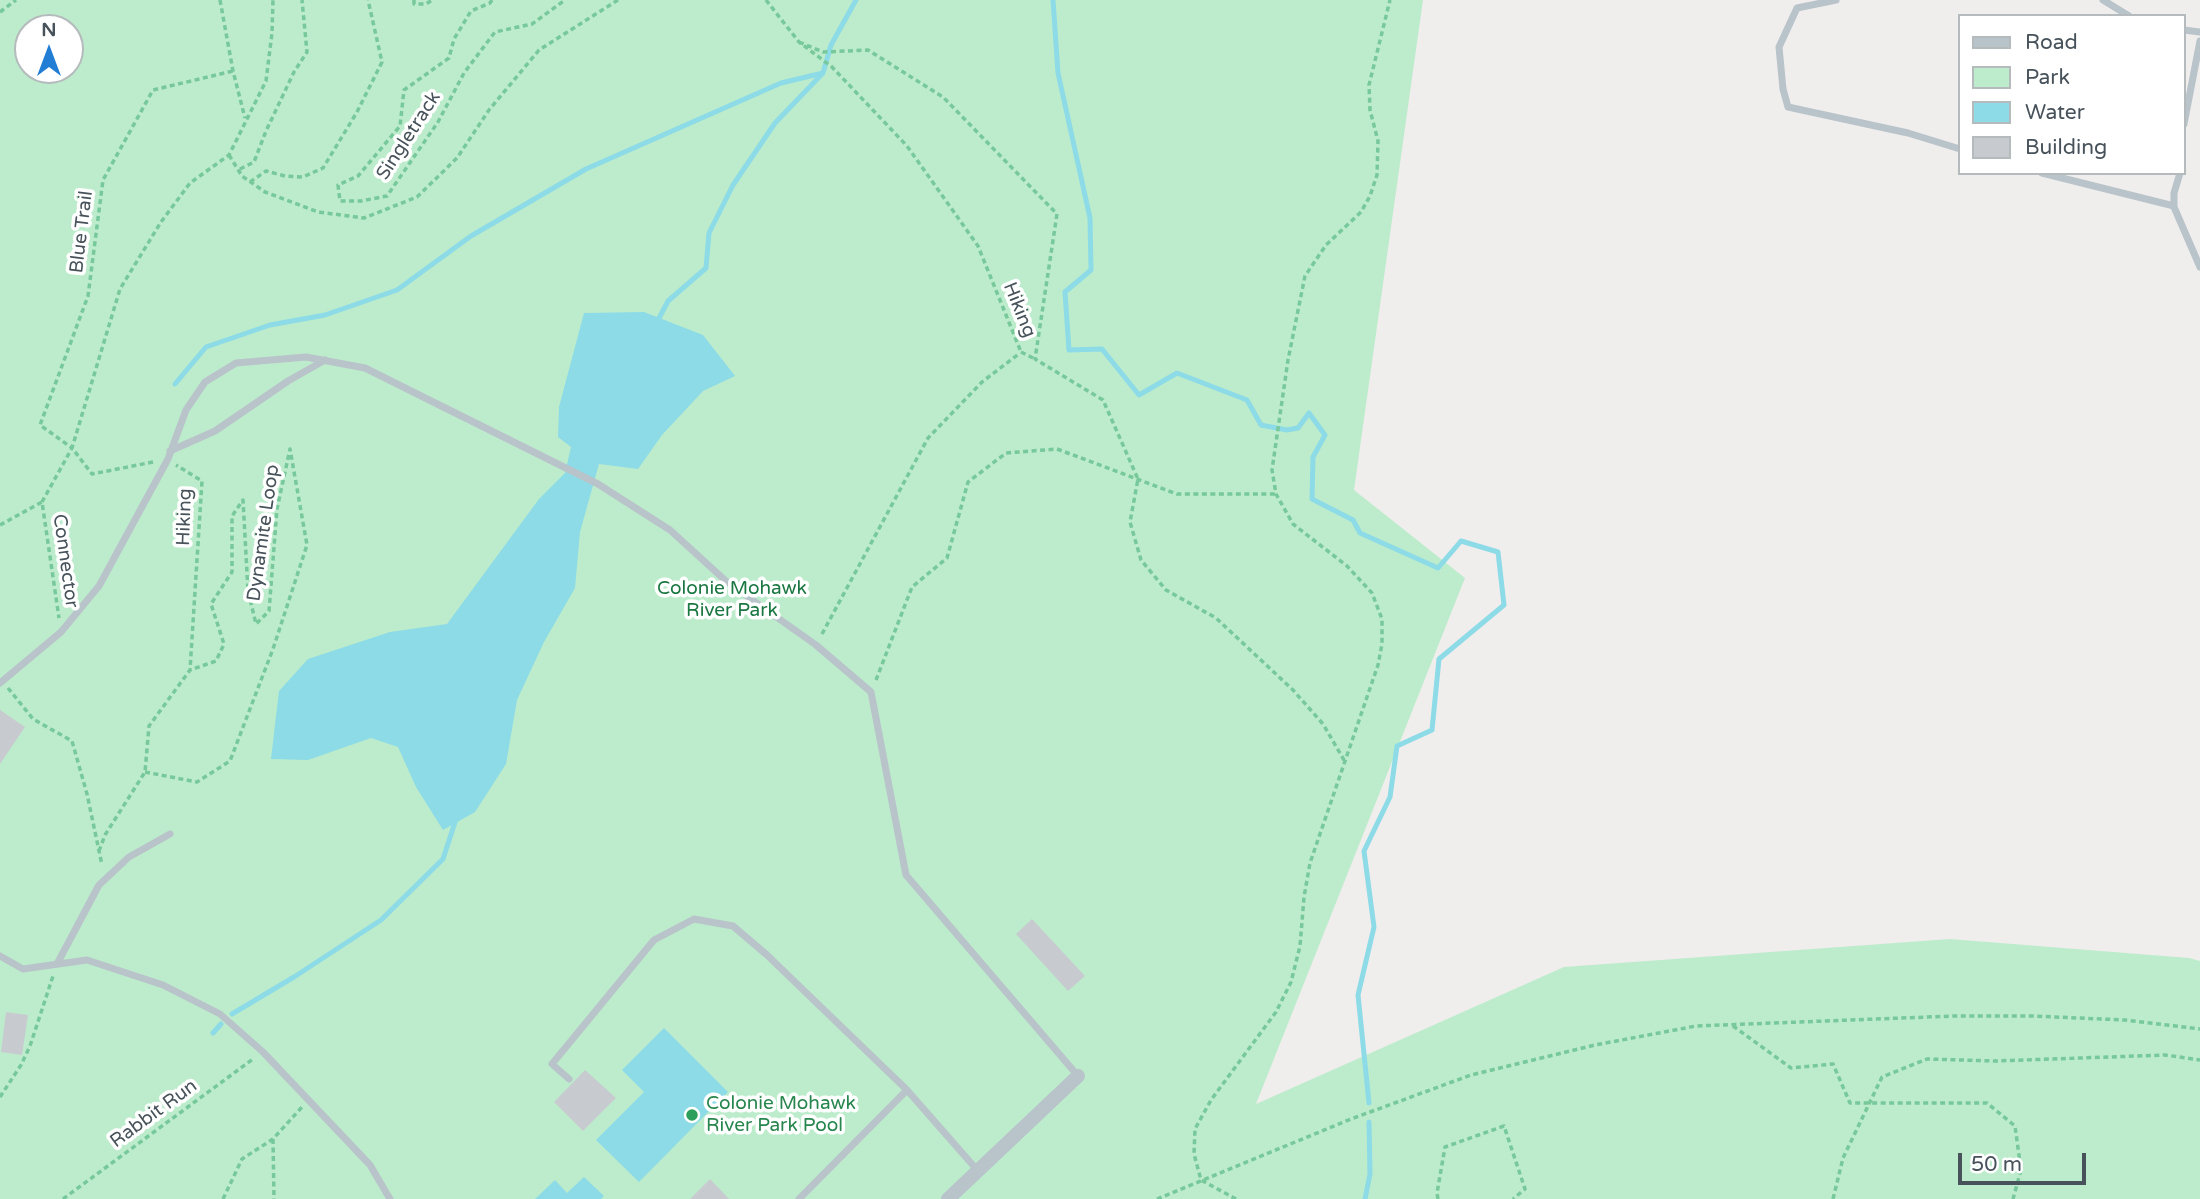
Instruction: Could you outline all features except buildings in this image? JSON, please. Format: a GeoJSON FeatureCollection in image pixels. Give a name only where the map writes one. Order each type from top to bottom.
{"type":"FeatureCollection","features":[{"type":"Feature","properties":{"kind":"street"},"geometry":{"type":"LineString","coordinates":[[948,1199],[1078,1076]]}},
{"type":"Feature","properties":{"kind":"lane"},"geometry":{"type":"LineString","coordinates":[[1836,0],[1797,8],[1779,47],[1783,89],[1788,107],[1908,133],[1958,148]]}},
{"type":"Feature","properties":{"kind":"lane"},"geometry":{"type":"LineString","coordinates":[[2103,0],[2126,14]]}},
{"type":"Feature","properties":{"kind":"lane"},"geometry":{"type":"LineString","coordinates":[[2186,114],[2200,41]]}},
{"type":"Feature","properties":{"kind":"lane"},"geometry":{"type":"LineString","coordinates":[[2050,175],[2174,206]]}},
{"type":"Feature","properties":{"kind":"lane"},"geometry":{"type":"LineString","coordinates":[[2179,175],[2174,193],[2174,206],[2200,267]]}},
{"type":"Feature","properties":{"kind":"lane"},"geometry":{"type":"LineString","coordinates":[[1,682],[61,632],[99,586],[169,455],[186,410],[205,382],[236,363],[306,357],[365,368],[598,484],[670,530],[727,582],[816,646],[871,692],[906,875],[1078,1076]]}},
{"type":"Feature","properties":{"kind":"lane"},"geometry":{"type":"LineString","coordinates":[[169,455],[215,431],[288,381],[325,360]]}},
{"type":"Feature","properties":{"kind":"lane"},"geometry":{"type":"LineString","coordinates":[[57,964],[99,885],[129,856],[170,834]]}},
{"type":"Feature","properties":{"kind":"lane"},"geometry":{"type":"LineString","coordinates":[[569,1079],[552,1064],[610,990],[654,940],[694,919],[733,926],[907,1090],[979,1171]]}},
{"type":"Feature","properties":{"kind":"lane"},"geometry":{"type":"LineString","coordinates":[[0,956],[23,969],[88,960],[163,985],[220,1014],[263,1052],[370,1165],[390,1199]]}},
{"type":"Feature","properties":{"kind":"lane"},"geometry":{"type":"LineString","coordinates":[[799,1199],[907,1090]]}},
{"type":"Feature","properties":{"kind":"path"},"geometry":{"type":"LineString","coordinates":[[0,12],[16,0]]}},
{"type":"Feature","properties":{"kind":"path"},"geometry":{"type":"LineString","coordinates":[[220,0],[233,71],[246,120]]}},
{"type":"Feature","properties":{"kind":"path"},"geometry":{"type":"LineString","coordinates":[[42,502],[72,447],[121,289],[161,222],[190,183],[229,155],[266,81],[273,0]]}},
{"type":"Feature","properties":{"kind":"path"},"geometry":{"type":"LineString","coordinates":[[239,169],[254,162],[266,131],[307,52],[302,0]]}},
{"type":"Feature","properties":{"kind":"path"},"geometry":{"type":"LineString","coordinates":[[250,182],[266,171],[303,177],[323,168],[357,112],[382,62],[368,0]]}},
{"type":"Feature","properties":{"kind":"path"},"geometry":{"type":"LineString","coordinates":[[414,0],[414,4],[426,5],[432,0]]}},
{"type":"Feature","properties":{"kind":"path","name":"Singletrack"},"geometry":{"type":"LineString","coordinates":[[492,0],[471,11],[454,39],[449,58],[404,90],[400,126],[358,176],[338,185],[340,201],[361,201],[387,196],[438,122],[464,74],[495,32],[532,24],[565,0]]}},
{"type":"Feature","properties":{"kind":"path"},"geometry":{"type":"LineString","coordinates":[[229,155],[242,176],[265,192],[317,212],[364,218],[417,197],[457,158],[489,110],[539,50],[618,0]]}},
{"type":"Feature","properties":{"kind":"path","name":"Hiking"},"geometry":{"type":"LineString","coordinates":[[766,0],[799,42],[823,63],[832,67],[907,146],[978,246],[1021,352],[982,382],[928,438],[816,646]]}},
{"type":"Feature","properties":{"kind":"path"},"geometry":{"type":"LineString","coordinates":[[1236,1199],[1201,1180],[1194,1154],[1195,1129],[1211,1100],[1276,1012],[1291,982],[1300,946],[1310,863],[1381,653],[1383,626],[1380,612],[1365,584],[1347,566],[1299,531],[1286,516],[1276,494],[1272,470],[1305,276],[1326,245],[1361,212],[1370,197],[1377,176],[1378,141],[1370,110],[1369,85],[1390,0]]}},
{"type":"Feature","properties":{"kind":"path"},"geometry":{"type":"LineString","coordinates":[[799,42],[823,52],[868,50],[943,97],[1057,214],[1035,359]]}},
{"type":"Feature","properties":{"kind":"path","name":"Blue Trail"},"geometry":{"type":"LineString","coordinates":[[72,447],[40,425],[88,296],[103,180],[153,90],[233,71]]}},
{"type":"Feature","properties":{"kind":"path"},"geometry":{"type":"LineString","coordinates":[[1021,352],[1104,400],[1138,479],[1130,522],[1141,560],[1166,590],[1216,618],[1293,690],[1324,724],[1344,760]]}},
{"type":"Feature","properties":{"kind":"path"},"geometry":{"type":"LineString","coordinates":[[72,447],[92,474],[169,455]]}},
{"type":"Feature","properties":{"kind":"path","name":"Dynamite Loop"},"geometry":{"type":"LineString","coordinates":[[145,772],[197,782],[230,761],[273,649],[307,545],[290,449],[277,509],[269,611],[256,624],[248,591],[243,499],[232,516],[232,572],[211,604],[224,643],[216,661],[190,670]]}},
{"type":"Feature","properties":{"kind":"path"},"geometry":{"type":"LineString","coordinates":[[871,692],[912,587],[947,558],[968,482],[1006,453],[1057,449],[1177,494],[1276,494]]}},
{"type":"Feature","properties":{"kind":"path","name":"Hiking"},"geometry":{"type":"LineString","coordinates":[[169,455],[202,481],[190,670]]}},
{"type":"Feature","properties":{"kind":"path","name":"Connector"},"geometry":{"type":"LineString","coordinates":[[0,524],[42,502],[61,632]]}},
{"type":"Feature","properties":{"kind":"path"},"geometry":{"type":"LineString","coordinates":[[99,851],[105,835],[145,772],[149,726],[190,670]]}},
{"type":"Feature","properties":{"kind":"path"},"geometry":{"type":"LineString","coordinates":[[1,682],[33,719],[72,741],[105,880]]}},
{"type":"Feature","properties":{"kind":"path"},"geometry":{"type":"LineString","coordinates":[[0,1097],[30,1046],[57,964]]}},
{"type":"Feature","properties":{"kind":"path"},"geometry":{"type":"LineString","coordinates":[[1157,1199],[1351,1119],[1471,1075],[1595,1045],[1696,1026],[1954,1016],[2032,1016],[2125,1020],[2200,1029]]}},
{"type":"Feature","properties":{"kind":"path"},"geometry":{"type":"LineString","coordinates":[[1731,1024],[1791,1068],[1833,1064],[1850,1103],[1987,1103],[2015,1126],[2021,1170],[2013,1199]]}},
{"type":"Feature","properties":{"kind":"path","name":"Rabbit Run"},"geometry":{"type":"LineString","coordinates":[[63,1199],[263,1052]]}},
{"type":"Feature","properties":{"kind":"path"},"geometry":{"type":"LineString","coordinates":[[1833,1199],[1843,1158],[1882,1077],[1927,1059],[1995,1061],[2165,1055],[2200,1060]]}},
{"type":"Feature","properties":{"kind":"path"},"geometry":{"type":"LineString","coordinates":[[223,1199],[242,1159],[273,1139],[309,1100]]}},
{"type":"Feature","properties":{"kind":"path"},"geometry":{"type":"LineString","coordinates":[[1438,1199],[1445,1147],[1504,1126],[1525,1189],[1513,1199]]}},
{"type":"Feature","properties":{"kind":"path"},"geometry":{"type":"LineString","coordinates":[[273,1139],[274,1199]]}},
{"type":"Feature","properties":{"kind":"green space","name":"Colonie Mohawk River Park"},"geometry":{"type":"Polygon","coordinates":[[[0,0],[1423,0],[1354,490],[1465,578],[1256,1104],[1564,967],[1950,939],[2189,958],[2200,961],[2200,1199],[0,1199],[0,0]]]}},
{"type":"Feature","properties":{"kind":"water"},"geometry":{"type":"Polygon","coordinates":[[[644,312],[703,335],[735,376],[703,391],[662,435],[638,469],[599,464],[580,532],[575,588],[544,642],[517,700],[506,764],[475,812],[443,830],[416,787],[398,747],[371,738],[308,760],[271,759],[279,691],[308,659],[390,632],[447,624],[539,499],[565,473],[571,447],[558,437],[559,407],[584,313],[644,312]]]}},
{"type":"Feature","properties":{"kind":"water"},"geometry":{"type":"Polygon","coordinates":[[[664,1028],[728,1092],[639,1182],[596,1140],[644,1092],[622,1070],[664,1028]]]}},
{"type":"Feature","properties":{"kind":"water"},"geometry":{"type":"Polygon","coordinates":[[[584,1177],[604,1196],[601,1199],[535,1199],[555,1180],[567,1193],[584,1177]]]}},
{"type":"Feature","properties":{"kind":"waterway"},"geometry":{"type":"LineString","coordinates":[[657,322],[668,301],[706,268],[709,233],[733,185],[775,123],[823,73],[831,45],[856,0]]}},
{"type":"Feature","properties":{"kind":"waterway"},"geometry":{"type":"LineString","coordinates":[[1053,0],[1058,73],[1090,218],[1091,270],[1065,292],[1069,350],[1102,349],[1139,395],[1177,373],[1247,400],[1261,425],[1287,430],[1298,428],[1309,413],[1325,435],[1313,457],[1312,499],[1353,520],[1360,533],[1438,568],[1461,541],[1498,552],[1504,605],[1439,659],[1432,730],[1397,746],[1390,797],[1364,851],[1374,927],[1358,995],[1369,1103]]}},
{"type":"Feature","properties":{"kind":"waterway"},"geometry":{"type":"LineString","coordinates":[[175,384],[206,347],[270,325],[325,315],[397,290],[471,236],[586,169],[781,83],[823,73]]}},
{"type":"Feature","properties":{"kind":"waterway"},"geometry":{"type":"LineString","coordinates":[[232,1014],[381,920],[443,859],[457,816]]}},
{"type":"Feature","properties":{"kind":"waterway"},"geometry":{"type":"LineString","coordinates":[[213,1033],[221,1024]]}},
{"type":"Feature","properties":{"kind":"waterway"},"geometry":{"type":"LineString","coordinates":[[1365,1199],[1370,1174],[1369,1122]]}},
{"type":"Feature","properties":{"kind":"place","name":"Colonie Mohawk River Park Pool"},"geometry":{"type":"Point","coordinates":[692,1115]}}]}
